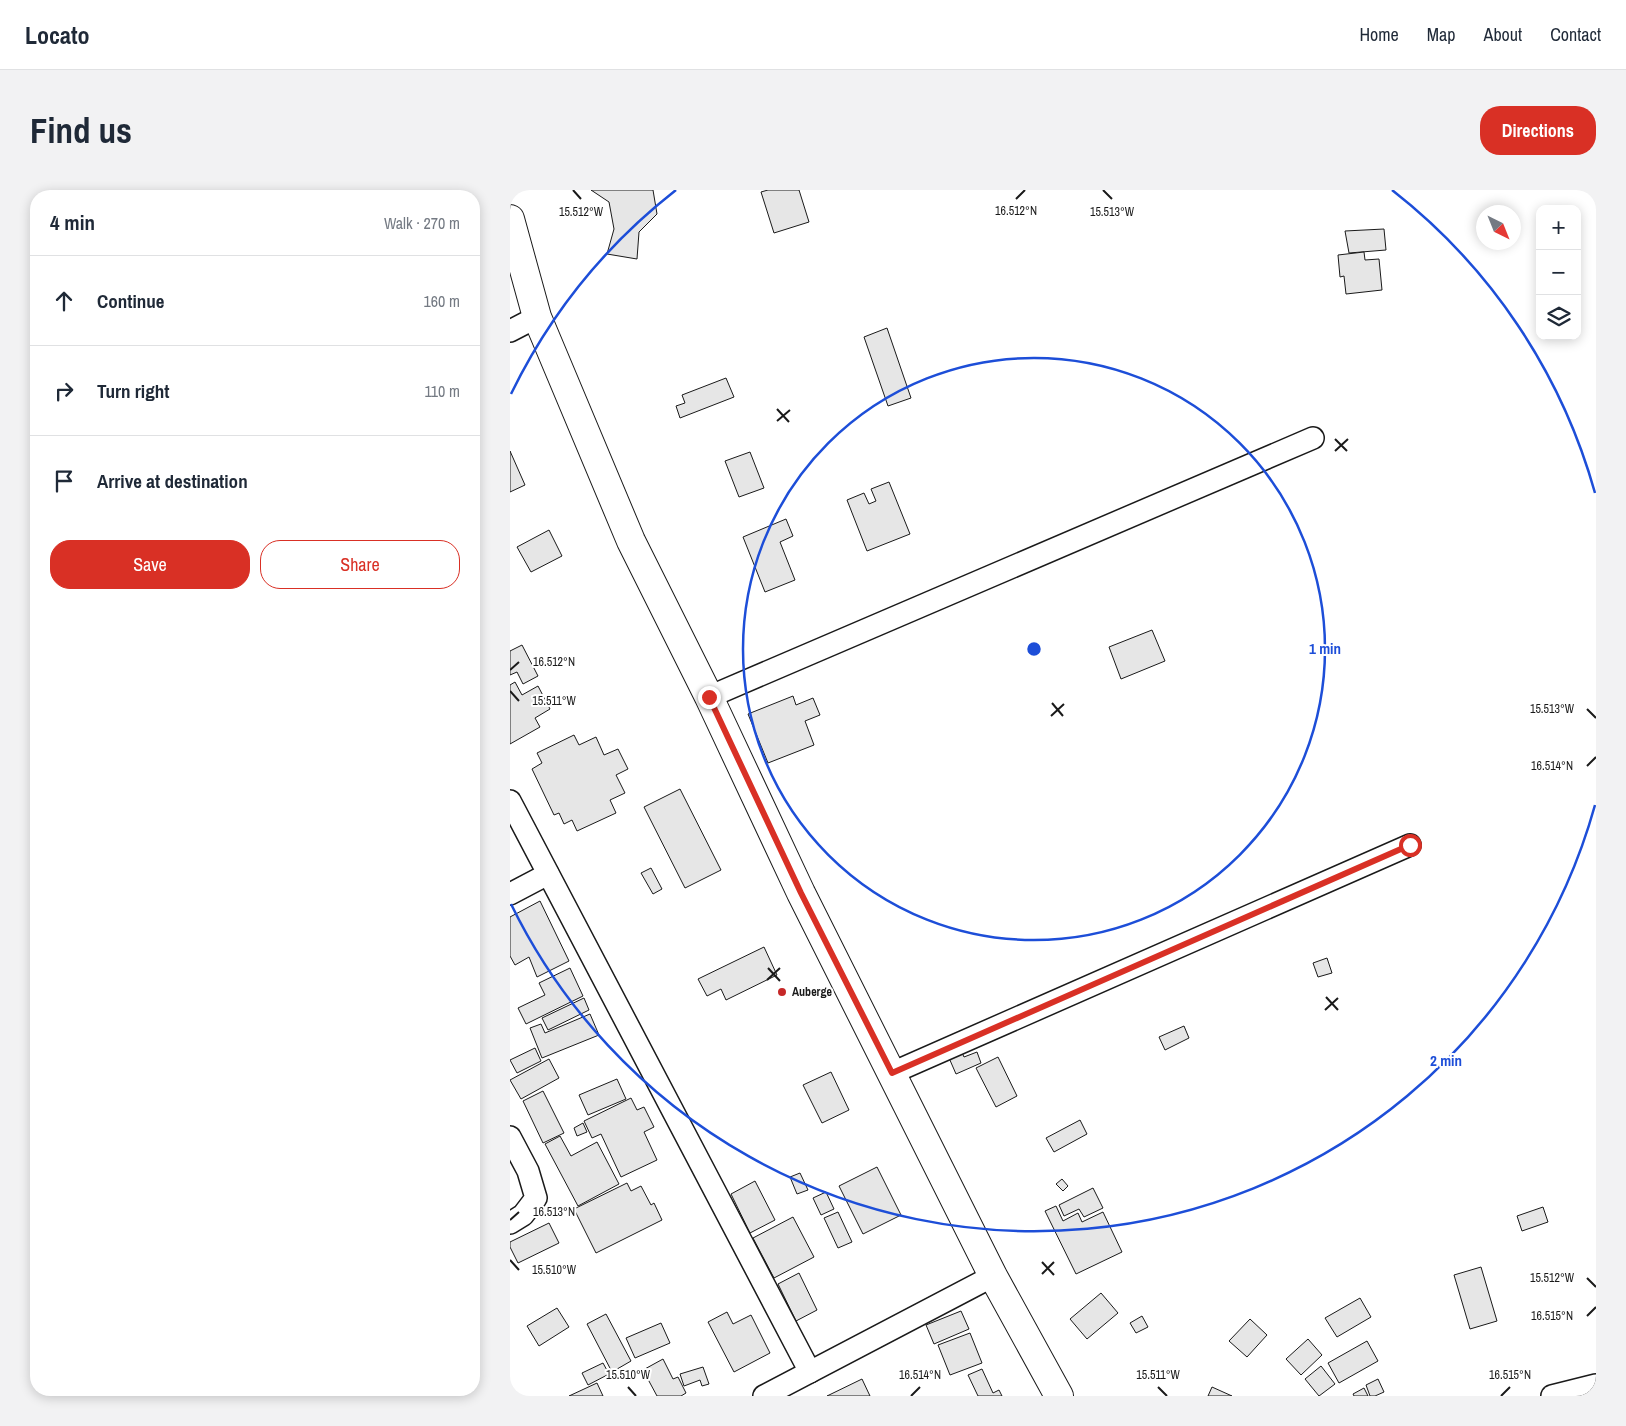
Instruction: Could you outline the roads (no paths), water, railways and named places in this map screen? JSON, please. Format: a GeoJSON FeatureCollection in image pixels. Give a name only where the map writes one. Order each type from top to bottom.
{"type":"FeatureCollection","features":[{"type":"Feature","properties":{"kind":"street"},"geometry":{"type":"LineString","coordinates":[[510,219],[537,317],[631,541],[709,697],[801,893],[993,1276],[1058,1396]]}},
{"type":"Feature","properties":{"kind":"street"},"geometry":{"type":"LineString","coordinates":[[510,331],[537,317]]}},
{"type":"Feature","properties":{"kind":"street"},"geometry":{"type":"LineString","coordinates":[[709,697],[1313,438]]}},
{"type":"Feature","properties":{"kind":"street"},"geometry":{"type":"LineString","coordinates":[[510,801],[810,1372]]}},
{"type":"Feature","properties":{"kind":"street"},"geometry":{"type":"LineString","coordinates":[[892,1073],[1410,845]]}},
{"type":"Feature","properties":{"kind":"street"},"geometry":{"type":"LineString","coordinates":[[510,894],[548,874]]}},
{"type":"Feature","properties":{"kind":"street"},"geometry":{"type":"LineString","coordinates":[[510,1137],[528,1171],[536,1198],[523,1216],[510,1223]]}},
{"type":"Feature","properties":{"kind":"street"},"geometry":{"type":"LineString","coordinates":[[764,1396],[993,1276]]}},
{"type":"Feature","properties":{"kind":"street"},"geometry":{"type":"LineString","coordinates":[[1552,1396],[1596,1385]]}},
{"type":"Feature","properties":{"kind":"place","name":"Auberge"},"geometry":{"type":"Point","coordinates":[782,992]}}]}
